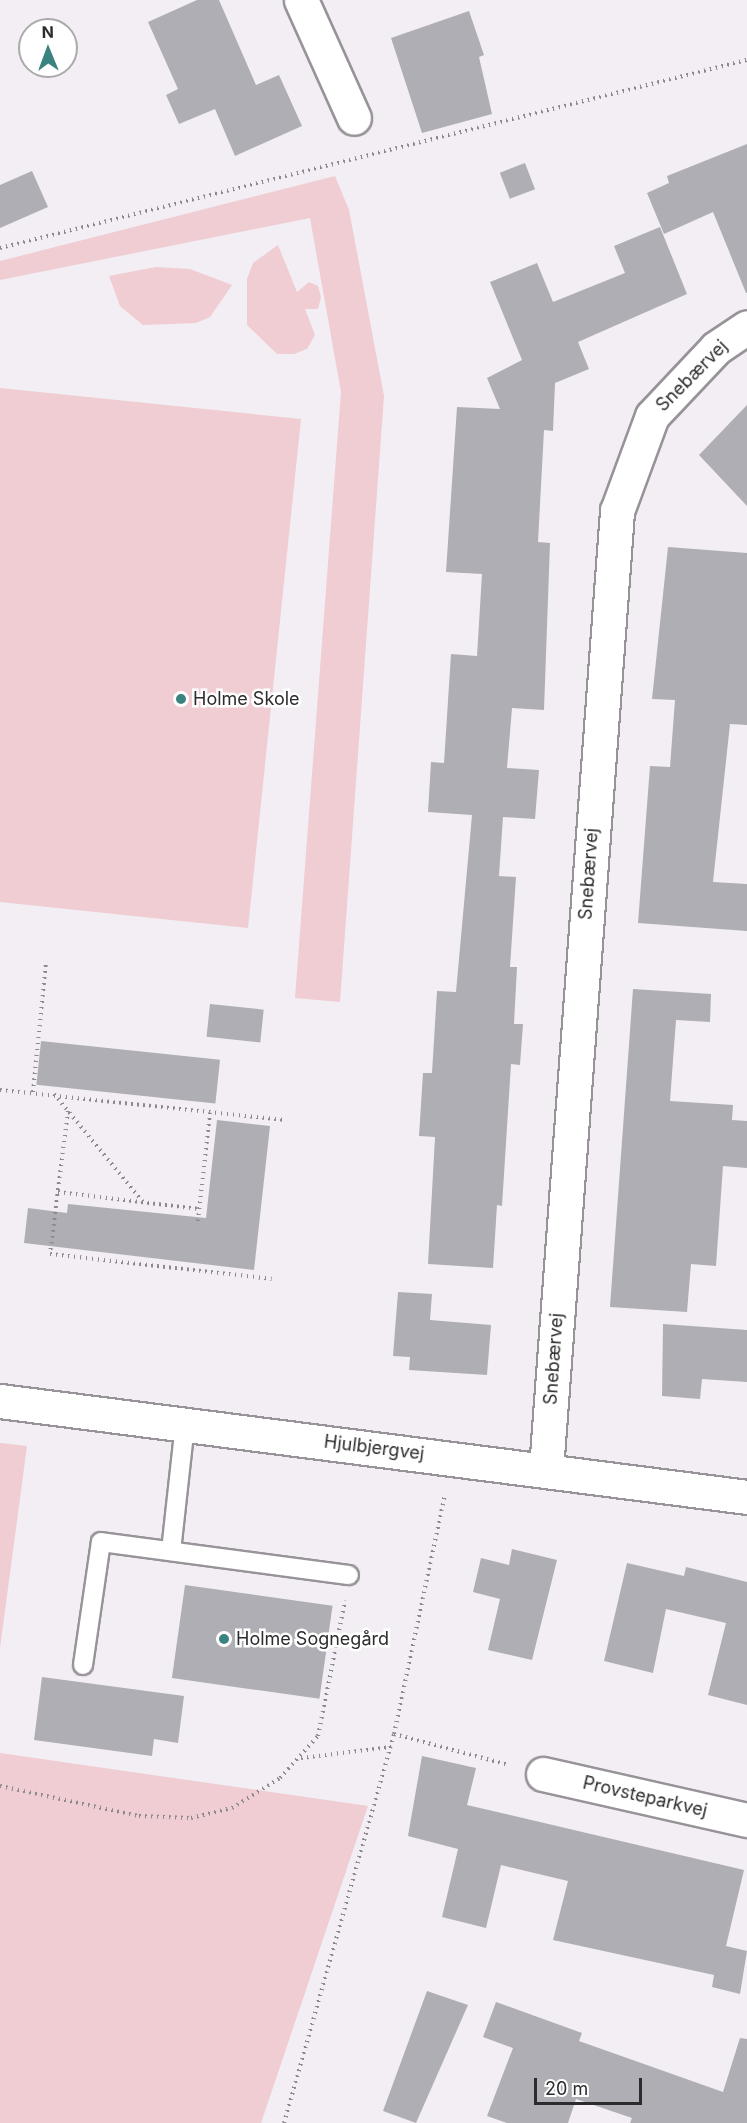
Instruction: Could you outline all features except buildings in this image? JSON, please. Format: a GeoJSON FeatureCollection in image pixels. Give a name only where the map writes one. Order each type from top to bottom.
{"type":"FeatureCollection","features":[{"type":"Feature","properties":{"kind":"street"},"geometry":{"type":"LineString","coordinates":[[301,0],[354,118]]}},
{"type":"Feature","properties":{"kind":"street","name":"Snebærvej"},"geometry":{"type":"LineString","coordinates":[[546,1468],[617,511],[652,416],[716,348],[747,327]]}},
{"type":"Feature","properties":{"kind":"street","name":"Hjulbjergvej"},"geometry":{"type":"LineString","coordinates":[[0,1401],[546,1468],[747,1497]]}},
{"type":"Feature","properties":{"kind":"street","name":"Provsteparkvej"},"geometry":{"type":"LineString","coordinates":[[543,1774],[747,1820]]}},
{"type":"Feature","properties":{"kind":"lane"},"geometry":{"type":"LineString","coordinates":[[171,1551],[185,1425]]}},
{"type":"Feature","properties":{"kind":"lane"},"geometry":{"type":"LineString","coordinates":[[83,1665],[101,1542],[350,1575]]}},
{"type":"Feature","properties":{"kind":"path"},"geometry":{"type":"LineString","coordinates":[[0,248],[747,60]]}},
{"type":"Feature","properties":{"kind":"path"},"geometry":{"type":"LineString","coordinates":[[33,1092],[45,962]]}},
{"type":"Feature","properties":{"kind":"path"},"geometry":{"type":"LineString","coordinates":[[0,1089],[285,1120]]}},
{"type":"Feature","properties":{"kind":"path"},"geometry":{"type":"LineString","coordinates":[[54,1094],[144,1202]]}},
{"type":"Feature","properties":{"kind":"path"},"geometry":{"type":"LineString","coordinates":[[68,1111],[50,1254],[272,1279]]}},
{"type":"Feature","properties":{"kind":"path"},"geometry":{"type":"LineString","coordinates":[[198,1221],[210,1113]]}},
{"type":"Feature","properties":{"kind":"path"},"geometry":{"type":"LineString","coordinates":[[58,1192],[199,1209]]}},
{"type":"Feature","properties":{"kind":"path"},"geometry":{"type":"LineString","coordinates":[[284,2123],[391,1747],[452,1458]]}},
{"type":"Feature","properties":{"kind":"path"},"geometry":{"type":"LineString","coordinates":[[0,1786],[139,1816],[191,1818],[232,1808],[300,1759],[318,1736],[329,1695],[350,1575]]}},
{"type":"Feature","properties":{"kind":"path"},"geometry":{"type":"LineString","coordinates":[[394,1734],[543,1774]]}},
{"type":"Feature","properties":{"kind":"path"},"geometry":{"type":"LineString","coordinates":[[300,1759],[391,1747]]}},
{"type":"Feature","properties":{"kind":"shaded area"},"geometry":{"type":"Polygon","coordinates":[[[335,176],[349,210],[384,396],[340,1002],[295,998],[341,392],[310,218],[0,280],[0,261],[335,176]]]}},
{"type":"Feature","properties":{"kind":"shaded area"},"geometry":{"type":"Polygon","coordinates":[[[278,245],[297,292],[309,282],[318,286],[321,297],[318,309],[305,309],[315,335],[307,349],[294,354],[277,354],[247,325],[247,279],[253,263],[278,245]]]}},
{"type":"Feature","properties":{"kind":"shaded area"},"geometry":{"type":"Polygon","coordinates":[[[156,267],[190,269],[232,285],[210,317],[196,323],[143,325],[120,306],[109,276],[156,267]]]}},
{"type":"Feature","properties":{"kind":"shaded area"},"geometry":{"type":"Polygon","coordinates":[[[0,388],[301,419],[248,928],[0,902],[0,388]]]}},
{"type":"Feature","properties":{"kind":"shaded area"},"geometry":{"type":"Polygon","coordinates":[[[0,1443],[27,1446],[0,1648],[0,1443]]]}},
{"type":"Feature","properties":{"kind":"shaded area"},"geometry":{"type":"Polygon","coordinates":[[[0,1753],[368,1806],[261,2123],[0,2123],[0,1753]]]}},
{"type":"Feature","properties":{"kind":"place","name":"Holme Skole"},"geometry":{"type":"Point","coordinates":[181,699]}},
{"type":"Feature","properties":{"kind":"place","name":"Holme Sognegård"},"geometry":{"type":"Point","coordinates":[224,1639]}}]}
